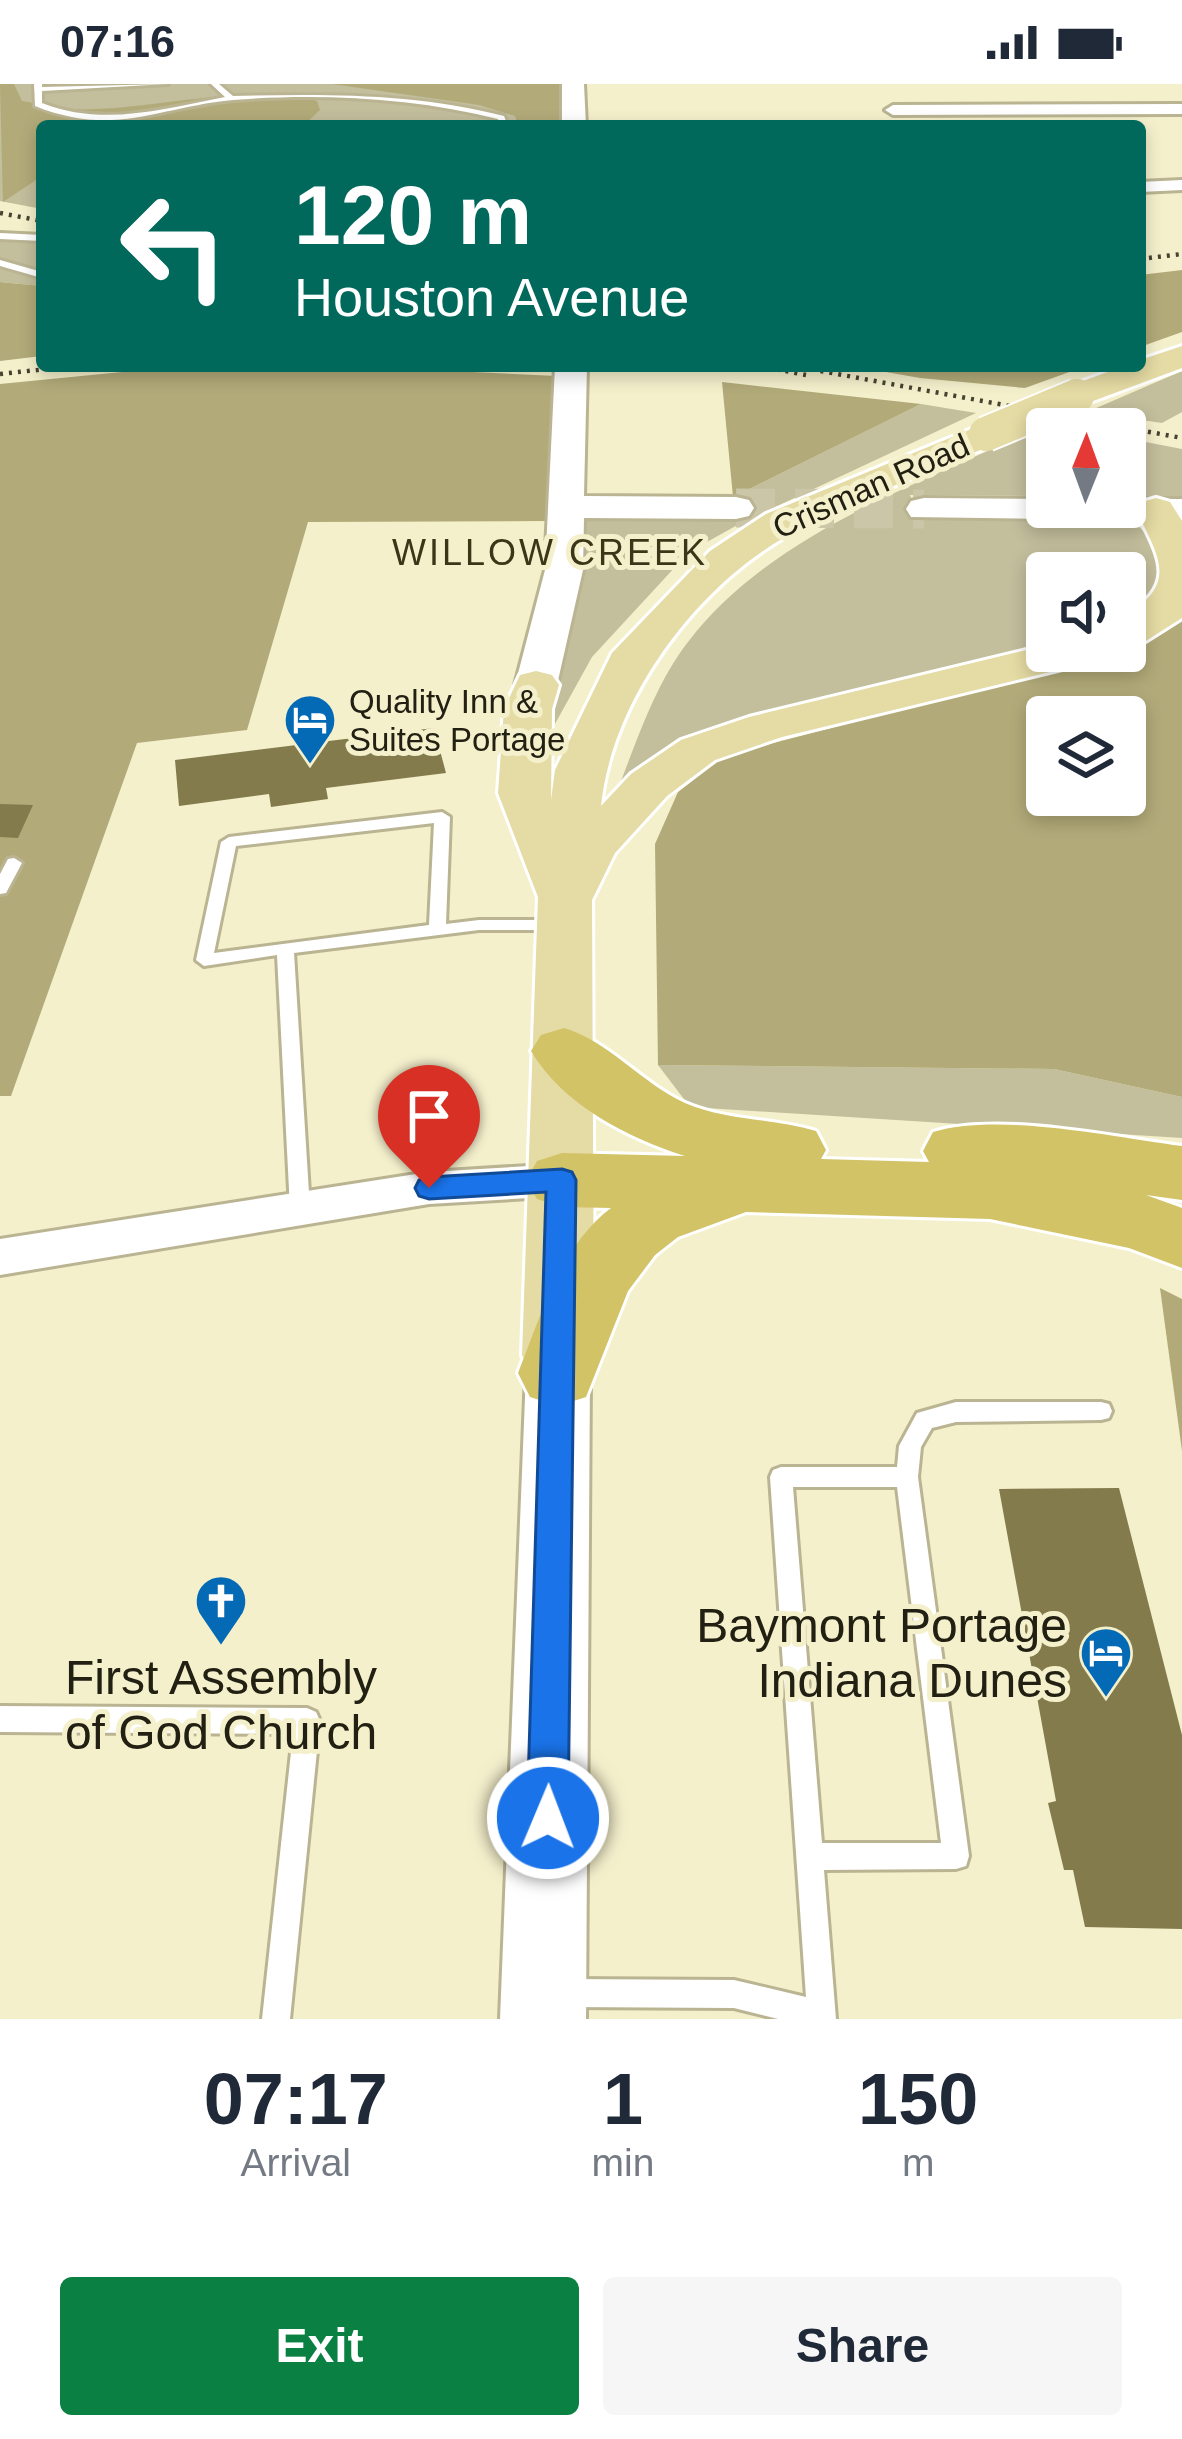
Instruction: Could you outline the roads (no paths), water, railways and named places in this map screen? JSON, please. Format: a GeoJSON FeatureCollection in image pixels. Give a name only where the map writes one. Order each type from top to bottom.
{"type":"FeatureCollection","features":[{"type":"Feature","properties":{"kind":"highway"},"geometry":{"type":"LineString","coordinates":[[564,1052],[614,1097],[653,1120],[795,1168]]}},
{"type":"Feature","properties":{"kind":"highway"},"geometry":{"type":"LineString","coordinates":[[557,1372],[598,1268],[635,1229],[667,1209],[795,1168]]}},
{"type":"Feature","properties":{"kind":"highway"},"geometry":{"type":"LineString","coordinates":[[562,1180],[795,1168],[1172,1216]]}},
{"type":"Feature","properties":{"kind":"main road","name":"Crisman Road"},"geometry":{"type":"LineString","coordinates":[[1146,370],[1182,356]]}},
{"type":"Feature","properties":{"kind":"main road","name":"Crisman Road"},"geometry":{"type":"LineString","coordinates":[[557,1372],[565,913],[580,770],[635,653],[725,560],[780,523],[1140,372]]}},
{"type":"Feature","properties":{"kind":"main road"},"geometry":{"type":"LineString","coordinates":[[1146,622],[1172,605],[1182,577],[1169,510]]}},
{"type":"Feature","properties":{"kind":"main road"},"geometry":{"type":"LineString","coordinates":[[565,913],[592,848],[649,785],[698,750],[766,727],[1026,664]]}},
{"type":"Feature","properties":{"kind":"main road"},"geometry":{"type":"LineString","coordinates":[[536,686],[528,709],[523,793],[565,913]]}},
{"type":"Feature","properties":{"kind":"street"},"geometry":{"type":"LineString","coordinates":[[573,84],[574,120]]}},
{"type":"Feature","properties":{"kind":"street"},"geometry":{"type":"LineString","coordinates":[[1152,84],[1179,113]]}},
{"type":"Feature","properties":{"kind":"street"},"geometry":{"type":"LineString","coordinates":[[894,111],[1179,113]]}},
{"type":"Feature","properties":{"kind":"street"},"geometry":{"type":"LineString","coordinates":[[1146,187],[1182,185]]}},
{"type":"Feature","properties":{"kind":"street"},"geometry":{"type":"LineString","coordinates":[[536,686],[560,602],[571,372]]}},
{"type":"Feature","properties":{"kind":"street"},"geometry":{"type":"LineString","coordinates":[[567,507],[736,508]]}},
{"type":"Feature","properties":{"kind":"street"},"geometry":{"type":"LineString","coordinates":[[924,509],[1169,510]]}},
{"type":"Feature","properties":{"kind":"street"},"geometry":{"type":"LineString","coordinates":[[0,1257],[429,1188],[562,1180]]}},
{"type":"Feature","properties":{"kind":"street"},"geometry":{"type":"LineString","coordinates":[[543,2006],[557,1372]]}},
{"type":"Feature","properties":{"kind":"lane"},"geometry":{"type":"LineString","coordinates":[[164,84],[38,86],[38,104],[60,116],[154,113],[231,98],[343,97],[474,110],[502,120]]}},
{"type":"Feature","properties":{"kind":"lane"},"geometry":{"type":"LineString","coordinates":[[214,84],[231,98]]}},
{"type":"Feature","properties":{"kind":"lane"},"geometry":{"type":"LineString","coordinates":[[0,236],[36,238]]}},
{"type":"Feature","properties":{"kind":"lane"},"geometry":{"type":"LineString","coordinates":[[0,263],[36,273]]}},
{"type":"Feature","properties":{"kind":"lane"},"geometry":{"type":"LineString","coordinates":[[437,930],[442,818],[230,842],[204,960],[285,948],[437,930],[565,913]]}},
{"type":"Feature","properties":{"kind":"lane"},"geometry":{"type":"LineString","coordinates":[[0,890],[14,863]]}},
{"type":"Feature","properties":{"kind":"lane"},"geometry":{"type":"LineString","coordinates":[[285,948],[300,1209]]}},
{"type":"Feature","properties":{"kind":"lane"},"geometry":{"type":"LineString","coordinates":[[808,1857],[956,1856],[907,1477],[910,1446],[925,1420],[956,1412],[1101,1411]]}},
{"type":"Feature","properties":{"kind":"lane"},"geometry":{"type":"LineString","coordinates":[[543,2006],[734,1994],[819,2018],[781,1477],[907,1477]]}},
{"type":"Feature","properties":{"kind":"lane"},"geometry":{"type":"LineString","coordinates":[[0,1718],[308,1721],[276,2019]]}},
{"type":"Feature","properties":{"kind":"tunnel"},"geometry":{"type":"LineString","coordinates":[[736,508],[924,509]]}},
{"type":"Feature","properties":{"kind":"railway"},"geometry":{"type":"LineString","coordinates":[[0,213],[36,220]]}},
{"type":"Feature","properties":{"kind":"railway"},"geometry":{"type":"LineString","coordinates":[[1146,258],[1182,254]]}},
{"type":"Feature","properties":{"kind":"railway"},"geometry":{"type":"LineString","coordinates":[[0,374],[36,370]]}},
{"type":"Feature","properties":{"kind":"railway"},"geometry":{"type":"LineString","coordinates":[[790,372],[806,375]]}},
{"type":"Feature","properties":{"kind":"railway"},"geometry":{"type":"LineString","coordinates":[[826,372],[1182,438]]}},
{"type":"Feature","properties":{"kind":"place","name":"Quality Inn & Suites Portage"},"geometry":{"type":"Point","coordinates":[310,766]}},
{"type":"Feature","properties":{"kind":"place","name":"First Assembly of God Church"},"geometry":{"type":"Point","coordinates":[221,1647]}},
{"type":"Feature","properties":{"kind":"place","name":"Baymont Portage Indiana Dunes"},"geometry":{"type":"Point","coordinates":[1106,1699]}},
{"type":"Feature","properties":{"kind":"district","name":"WILLOW CREEK"},"geometry":{"type":"Point","coordinates":[550,552]}}]}
